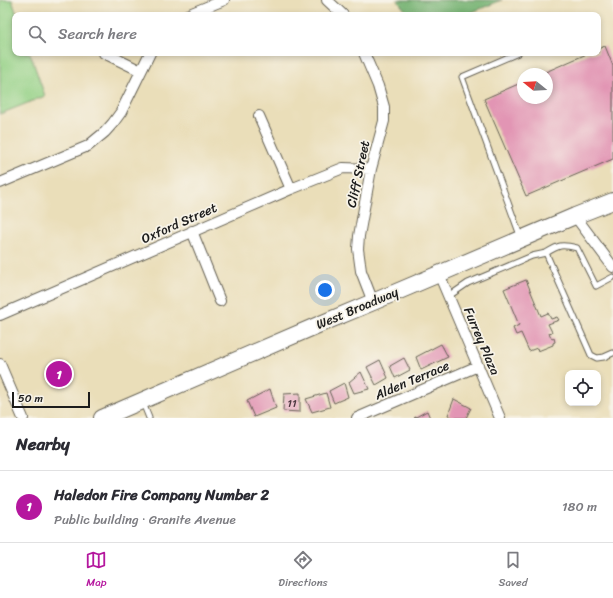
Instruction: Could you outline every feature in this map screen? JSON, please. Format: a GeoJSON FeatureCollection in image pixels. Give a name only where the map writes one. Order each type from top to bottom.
{"type":"FeatureCollection","features":[{"type":"Feature","properties":{"kind":"main road","name":"West Broadway"},"geometry":{"type":"LineString","coordinates":[[102,418],[613,201]]}},
{"type":"Feature","properties":{"kind":"street"},"geometry":{"type":"LineString","coordinates":[[194,12],[224,0]]}},
{"type":"Feature","properties":{"kind":"street"},"geometry":{"type":"LineString","coordinates":[[327,0],[341,12]]}},
{"type":"Feature","properties":{"kind":"street"},"geometry":{"type":"LineString","coordinates":[[110,56],[141,71]]}},
{"type":"Feature","properties":{"kind":"street"},"geometry":{"type":"LineString","coordinates":[[0,183],[88,146],[97,139],[113,123],[121,112],[148,56]]}},
{"type":"Feature","properties":{"kind":"street","name":"Cliff Street"},"geometry":{"type":"LineString","coordinates":[[365,56],[378,86],[384,107],[384,121],[371,169],[358,249],[361,272],[373,302]]}},
{"type":"Feature","properties":{"kind":"street"},"geometry":{"type":"LineString","coordinates":[[259,116],[291,189]]}},
{"type":"Feature","properties":{"kind":"street","name":"Oxford Street"},"geometry":{"type":"LineString","coordinates":[[0,316],[192,231],[342,168],[371,169]]}},
{"type":"Feature","properties":{"kind":"street"},"geometry":{"type":"LineString","coordinates":[[575,216],[613,267]]}},
{"type":"Feature","properties":{"kind":"street"},"geometry":{"type":"LineString","coordinates":[[192,231],[220,301]]}},
{"type":"Feature","properties":{"kind":"street","name":"Furrey Plaza"},"geometry":{"type":"LineString","coordinates":[[439,274],[500,418]]}},
{"type":"Feature","properties":{"kind":"street"},"geometry":{"type":"LineString","coordinates":[[0,364],[23,418]]}},
{"type":"Feature","properties":{"kind":"street","name":"Alden Terrace"},"geometry":{"type":"LineString","coordinates":[[357,418],[478,366]]}},
{"type":"Feature","properties":{"kind":"lane"},"geometry":{"type":"LineString","coordinates":[[511,56],[462,77],[522,239]]}},
{"type":"Feature","properties":{"kind":"lane"},"geometry":{"type":"LineString","coordinates":[[449,296],[468,283],[532,256],[546,253],[557,246],[566,245],[577,248],[596,286],[613,277]]}},
{"type":"Feature","properties":{"kind":"lane"},"geometry":{"type":"LineString","coordinates":[[546,253],[591,355],[597,358],[613,353]]}},
{"type":"Feature","properties":{"kind":"lane"},"geometry":{"type":"LineString","coordinates":[[142,400],[149,418]]}},
{"type":"Feature","properties":{"kind":"green space"},"geometry":{"type":"Polygon","coordinates":[[[0,0],[12,0],[16,12],[12,12],[12,56],[31,56],[45,96],[0,114],[0,0]]]}},
{"type":"Feature","properties":{"kind":"green space"},"geometry":{"type":"Polygon","coordinates":[[[397,0],[502,0],[472,12],[407,12],[397,0]]]}},
{"type":"Feature","properties":{"kind":"building"},"geometry":{"type":"Polygon","coordinates":[[[605,46],[613,66],[613,159],[526,196],[484,99],[517,85],[517,104],[553,104],[553,69],[582,56],[601,56],[601,48],[605,46]]]}},
{"type":"Feature","properties":{"kind":"building"},"geometry":{"type":"Polygon","coordinates":[[[526,280],[541,316],[548,313],[551,319],[557,317],[559,320],[548,324],[552,332],[549,333],[552,339],[554,338],[555,342],[553,345],[538,351],[537,348],[529,351],[521,333],[516,335],[513,328],[519,325],[504,289],[526,280]]]}},
{"type":"Feature","properties":{"kind":"building"},"geometry":{"type":"Polygon","coordinates":[[[441,344],[448,357],[421,370],[416,357],[441,344]]]}},
{"type":"Feature","properties":{"kind":"building"},"geometry":{"type":"Polygon","coordinates":[[[404,358],[410,370],[395,378],[390,366],[404,358]]]}},
{"type":"Feature","properties":{"kind":"building"},"geometry":{"type":"Polygon","coordinates":[[[380,360],[388,378],[376,385],[367,367],[380,360]]]}},
{"type":"Feature","properties":{"kind":"building"},"geometry":{"type":"Polygon","coordinates":[[[361,372],[369,389],[354,393],[349,382],[361,372]]]}},
{"type":"Feature","properties":{"kind":"building"},"geometry":{"type":"Polygon","coordinates":[[[344,383],[348,397],[334,403],[329,391],[344,383]]]}},
{"type":"Feature","properties":{"kind":"building"},"geometry":{"type":"Polygon","coordinates":[[[270,389],[276,408],[254,417],[247,401],[270,389]]]}},
{"type":"Feature","properties":{"kind":"building"},"geometry":{"type":"Polygon","coordinates":[[[300,393],[300,412],[283,411],[284,394],[300,393]]]}},
{"type":"Feature","properties":{"kind":"building"},"geometry":{"type":"Polygon","coordinates":[[[326,393],[330,407],[312,412],[306,399],[326,393]]]}},
{"type":"Feature","properties":{"kind":"building"},"geometry":{"type":"Polygon","coordinates":[[[454,399],[471,408],[466,418],[454,418],[448,415],[454,399]]]}},
{"type":"Feature","properties":{"kind":"building"},"geometry":{"type":"Polygon","coordinates":[[[427,411],[430,418],[414,418],[427,411]]]}},
{"type":"Feature","properties":{"kind":"place","name":"Haledon Fire Company Number 2"},"geometry":{"type":"Point","coordinates":[59,374]}}]}
